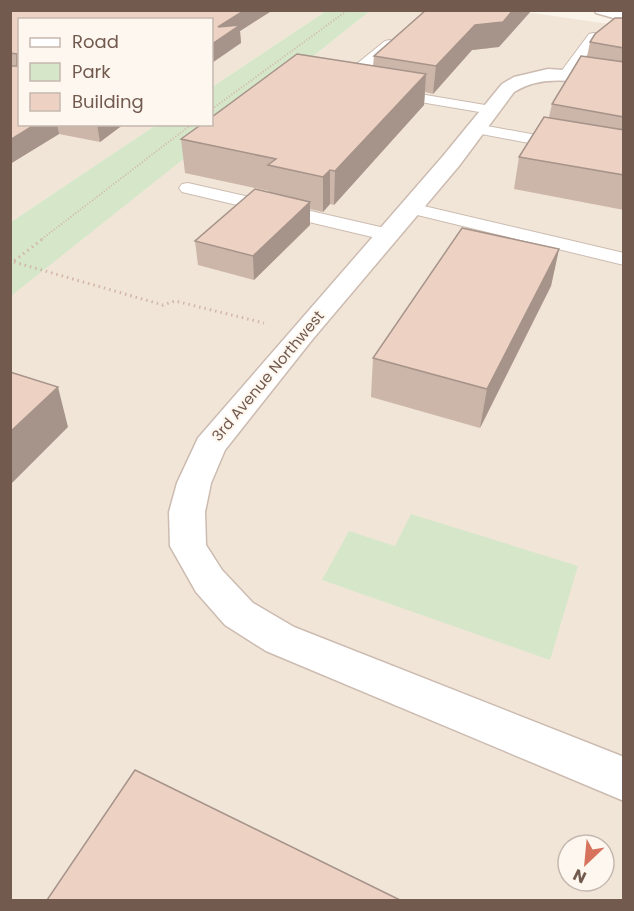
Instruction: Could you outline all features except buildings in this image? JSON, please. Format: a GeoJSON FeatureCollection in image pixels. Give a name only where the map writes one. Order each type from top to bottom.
{"type":"FeatureCollection","features":[{"type":"Feature","properties":{"kind":"street"},"geometry":{"type":"LineString","coordinates":[[601,10],[624,16]]}},
{"type":"Feature","properties":{"kind":"street"},"geometry":{"type":"LineString","coordinates":[[552,76],[624,84]]}},
{"type":"Feature","properties":{"kind":"street","name":"3rd Avenue Northwest"},"geometry":{"type":"LineString","coordinates":[[552,76],[518,79],[507,88],[389,235],[302,334],[210,446],[194,483],[186,512],[188,546],[209,581],[239,614],[280,639],[624,779]]}},
{"type":"Feature","properties":{"kind":"lane"},"geometry":{"type":"LineString","coordinates":[[552,76],[593,37],[624,39]]}},
{"type":"Feature","properties":{"kind":"lane"},"geometry":{"type":"LineString","coordinates":[[356,87],[342,84],[390,44]]}},
{"type":"Feature","properties":{"kind":"lane"},"geometry":{"type":"LineString","coordinates":[[377,91],[624,156]]}},
{"type":"Feature","properties":{"kind":"lane"},"geometry":{"type":"LineString","coordinates":[[188,188],[389,235]]}},
{"type":"Feature","properties":{"kind":"lane"},"geometry":{"type":"LineString","coordinates":[[411,208],[624,259]]}},
{"type":"Feature","properties":{"kind":"path"},"geometry":{"type":"LineString","coordinates":[[213,108],[348,10]]}},
{"type":"Feature","properties":{"kind":"path"},"geometry":{"type":"LineString","coordinates":[[12,263],[189,126]]}},
{"type":"Feature","properties":{"kind":"path"},"geometry":{"type":"LineString","coordinates":[[12,263],[163,305],[175,301],[302,334]]}},
{"type":"Feature","properties":{"kind":"shaded area"},"geometry":{"type":"Polygon","coordinates":[[[512,10],[623,26],[623,900],[11,900],[10,296],[370,11],[512,10]]]}},
{"type":"Feature","properties":{"kind":"shaded area"},"geometry":{"type":"Polygon","coordinates":[[[11,11],[326,11],[213,86],[213,18],[18,18],[18,126],[155,126],[11,222],[11,11]]]}},
{"type":"Feature","properties":{"kind":"green space"},"geometry":{"type":"Polygon","coordinates":[[[326,11],[370,11],[11,296],[11,222],[155,126],[213,126],[213,86],[326,11]]]}},
{"type":"Feature","properties":{"kind":"green space"},"geometry":{"type":"Polygon","coordinates":[[[411,514],[578,566],[550,660],[322,580],[349,531],[395,546],[411,514]]]}}]}
